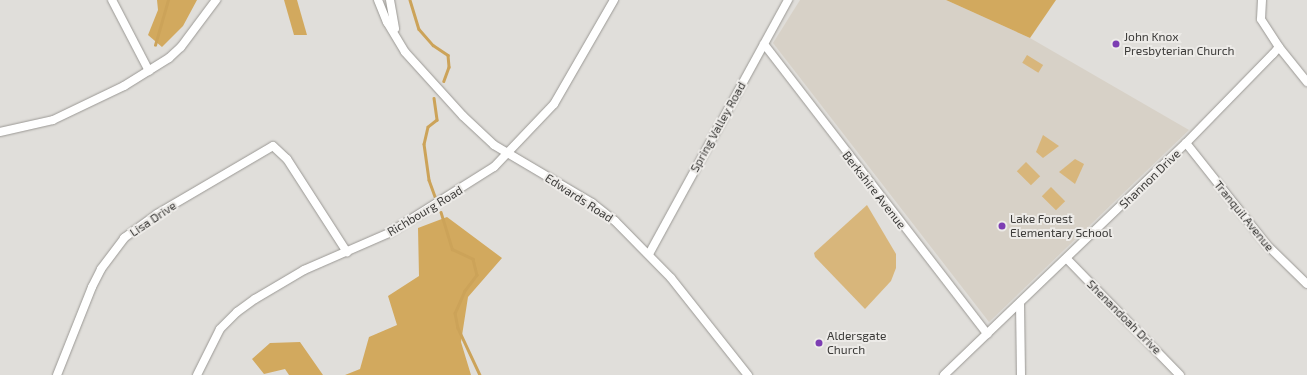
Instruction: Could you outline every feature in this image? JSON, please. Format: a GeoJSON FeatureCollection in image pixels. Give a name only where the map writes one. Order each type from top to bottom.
{"type":"FeatureCollection","features":[{"type":"Feature","properties":{"kind":"street"},"geometry":{"type":"LineString","coordinates":[[112,0],[149,71]]}},
{"type":"Feature","properties":{"kind":"street"},"geometry":{"type":"LineString","coordinates":[[0,132],[34,126],[75,112],[149,71],[181,47],[216,0]]}},
{"type":"Feature","properties":{"kind":"street","name":"Edwards Road"},"geometry":{"type":"LineString","coordinates":[[378,0],[387,22],[406,52],[463,116],[494,145],[507,154],[592,204],[615,221],[649,254],[748,375]]}},
{"type":"Feature","properties":{"kind":"street","name":"Edwards Road"},"geometry":{"type":"LineString","coordinates":[[390,0],[397,36]]}},
{"type":"Feature","properties":{"kind":"street","name":"Richbourg Road"},"geometry":{"type":"LineString","coordinates":[[197,375],[215,337],[237,312],[304,270],[347,252],[423,214],[483,176],[507,154],[554,104],[614,0]]}},
{"type":"Feature","properties":{"kind":"street","name":"Spring Valley Road"},"geometry":{"type":"LineString","coordinates":[[649,254],[788,0]]}},
{"type":"Feature","properties":{"kind":"street"},"geometry":{"type":"LineString","coordinates":[[1262,0],[1261,19],[1279,47],[1307,82]]}},
{"type":"Feature","properties":{"kind":"street","name":"Berkshire Avenue"},"geometry":{"type":"LineString","coordinates":[[764,44],[987,334]]}},
{"type":"Feature","properties":{"kind":"street","name":"Shannon Drive"},"geometry":{"type":"LineString","coordinates":[[944,375],[1067,259],[1186,143],[1279,47]]}},
{"type":"Feature","properties":{"kind":"street","name":"Tranquil Avenue"},"geometry":{"type":"LineString","coordinates":[[1186,143],[1266,244],[1307,284]]}},
{"type":"Feature","properties":{"kind":"street","name":"Lisa Drive"},"geometry":{"type":"LineString","coordinates":[[57,375],[101,268],[124,238],[157,214],[273,146],[287,159],[347,252]]}},
{"type":"Feature","properties":{"kind":"street","name":"Shenandoah Drive"},"geometry":{"type":"LineString","coordinates":[[1067,259],[1180,375]]}},
{"type":"Feature","properties":{"kind":"street"},"geometry":{"type":"LineString","coordinates":[[1020,303],[1021,375]]}},
{"type":"Feature","properties":{"kind":"shaded area"},"geometry":{"type":"Polygon","coordinates":[[[157,0],[197,0],[183,26],[162,47],[148,35],[158,10],[157,0]]]}},
{"type":"Feature","properties":{"kind":"shaded area"},"geometry":{"type":"Polygon","coordinates":[[[284,0],[297,0],[307,35],[294,35],[284,0]]]}},
{"type":"Feature","properties":{"kind":"shaded area","name":"Lake Forest Elementary School"},"geometry":{"type":"Polygon","coordinates":[[[800,0],[946,0],[1030,38],[1189,130],[989,322],[773,43],[800,0]]]}},
{"type":"Feature","properties":{"kind":"shaded area"},"geometry":{"type":"Polygon","coordinates":[[[946,0],[1056,0],[1030,38],[946,0]]]}},
{"type":"Feature","properties":{"kind":"shaded area"},"geometry":{"type":"Polygon","coordinates":[[[1027,55],[1043,65],[1038,73],[1022,63],[1027,55]]]}},
{"type":"Feature","properties":{"kind":"shaded area"},"geometry":{"type":"Polygon","coordinates":[[[1043,135],[1059,146],[1043,158],[1036,152],[1043,135]]]}},
{"type":"Feature","properties":{"kind":"shaded area"},"geometry":{"type":"Polygon","coordinates":[[[1075,159],[1084,164],[1075,184],[1059,172],[1075,159]]]}},
{"type":"Feature","properties":{"kind":"shaded area"},"geometry":{"type":"Polygon","coordinates":[[[1026,162],[1040,176],[1031,185],[1017,171],[1026,162]]]}},
{"type":"Feature","properties":{"kind":"shaded area"},"geometry":{"type":"Polygon","coordinates":[[[1051,187],[1065,201],[1056,210],[1042,196],[1051,187]]]}},
{"type":"Feature","properties":{"kind":"shaded area"},"geometry":{"type":"Polygon","coordinates":[[[867,205],[896,254],[896,268],[891,281],[865,309],[815,257],[814,253],[867,205]]]}},
{"type":"Feature","properties":{"kind":"shaded area"},"geometry":{"type":"Polygon","coordinates":[[[447,217],[502,258],[468,297],[461,342],[471,375],[345,375],[360,369],[369,337],[397,325],[388,296],[419,276],[418,228],[447,217]]]}},
{"type":"Feature","properties":{"kind":"shaded area"},"geometry":{"type":"Polygon","coordinates":[[[300,342],[323,375],[289,375],[285,369],[264,374],[252,359],[270,343],[300,342]]]}},
{"type":"Feature","properties":{"kind":"waterway"},"geometry":{"type":"LineString","coordinates":[[155,45],[168,0]]}},
{"type":"Feature","properties":{"kind":"waterway"},"geometry":{"type":"LineString","coordinates":[[410,0],[419,29],[433,45],[448,55],[449,67],[444,81]]}},
{"type":"Feature","properties":{"kind":"waterway"},"geometry":{"type":"LineString","coordinates":[[434,98],[437,120],[428,127],[424,144],[429,180],[436,199]]}},
{"type":"Feature","properties":{"kind":"waterway"},"geometry":{"type":"LineString","coordinates":[[441,212],[452,249],[473,259],[477,275],[465,291],[455,313],[458,328],[480,375]]}},
{"type":"Feature","properties":{"kind":"place","name":"John Knox Presbyterian Church"},"geometry":{"type":"Point","coordinates":[1116,44]}},
{"type":"Feature","properties":{"kind":"place","name":"Lake Forest Elementary School"},"geometry":{"type":"Point","coordinates":[1002,226]}},
{"type":"Feature","properties":{"kind":"place","name":"Aldersgate Church"},"geometry":{"type":"Point","coordinates":[819,343]}}]}
